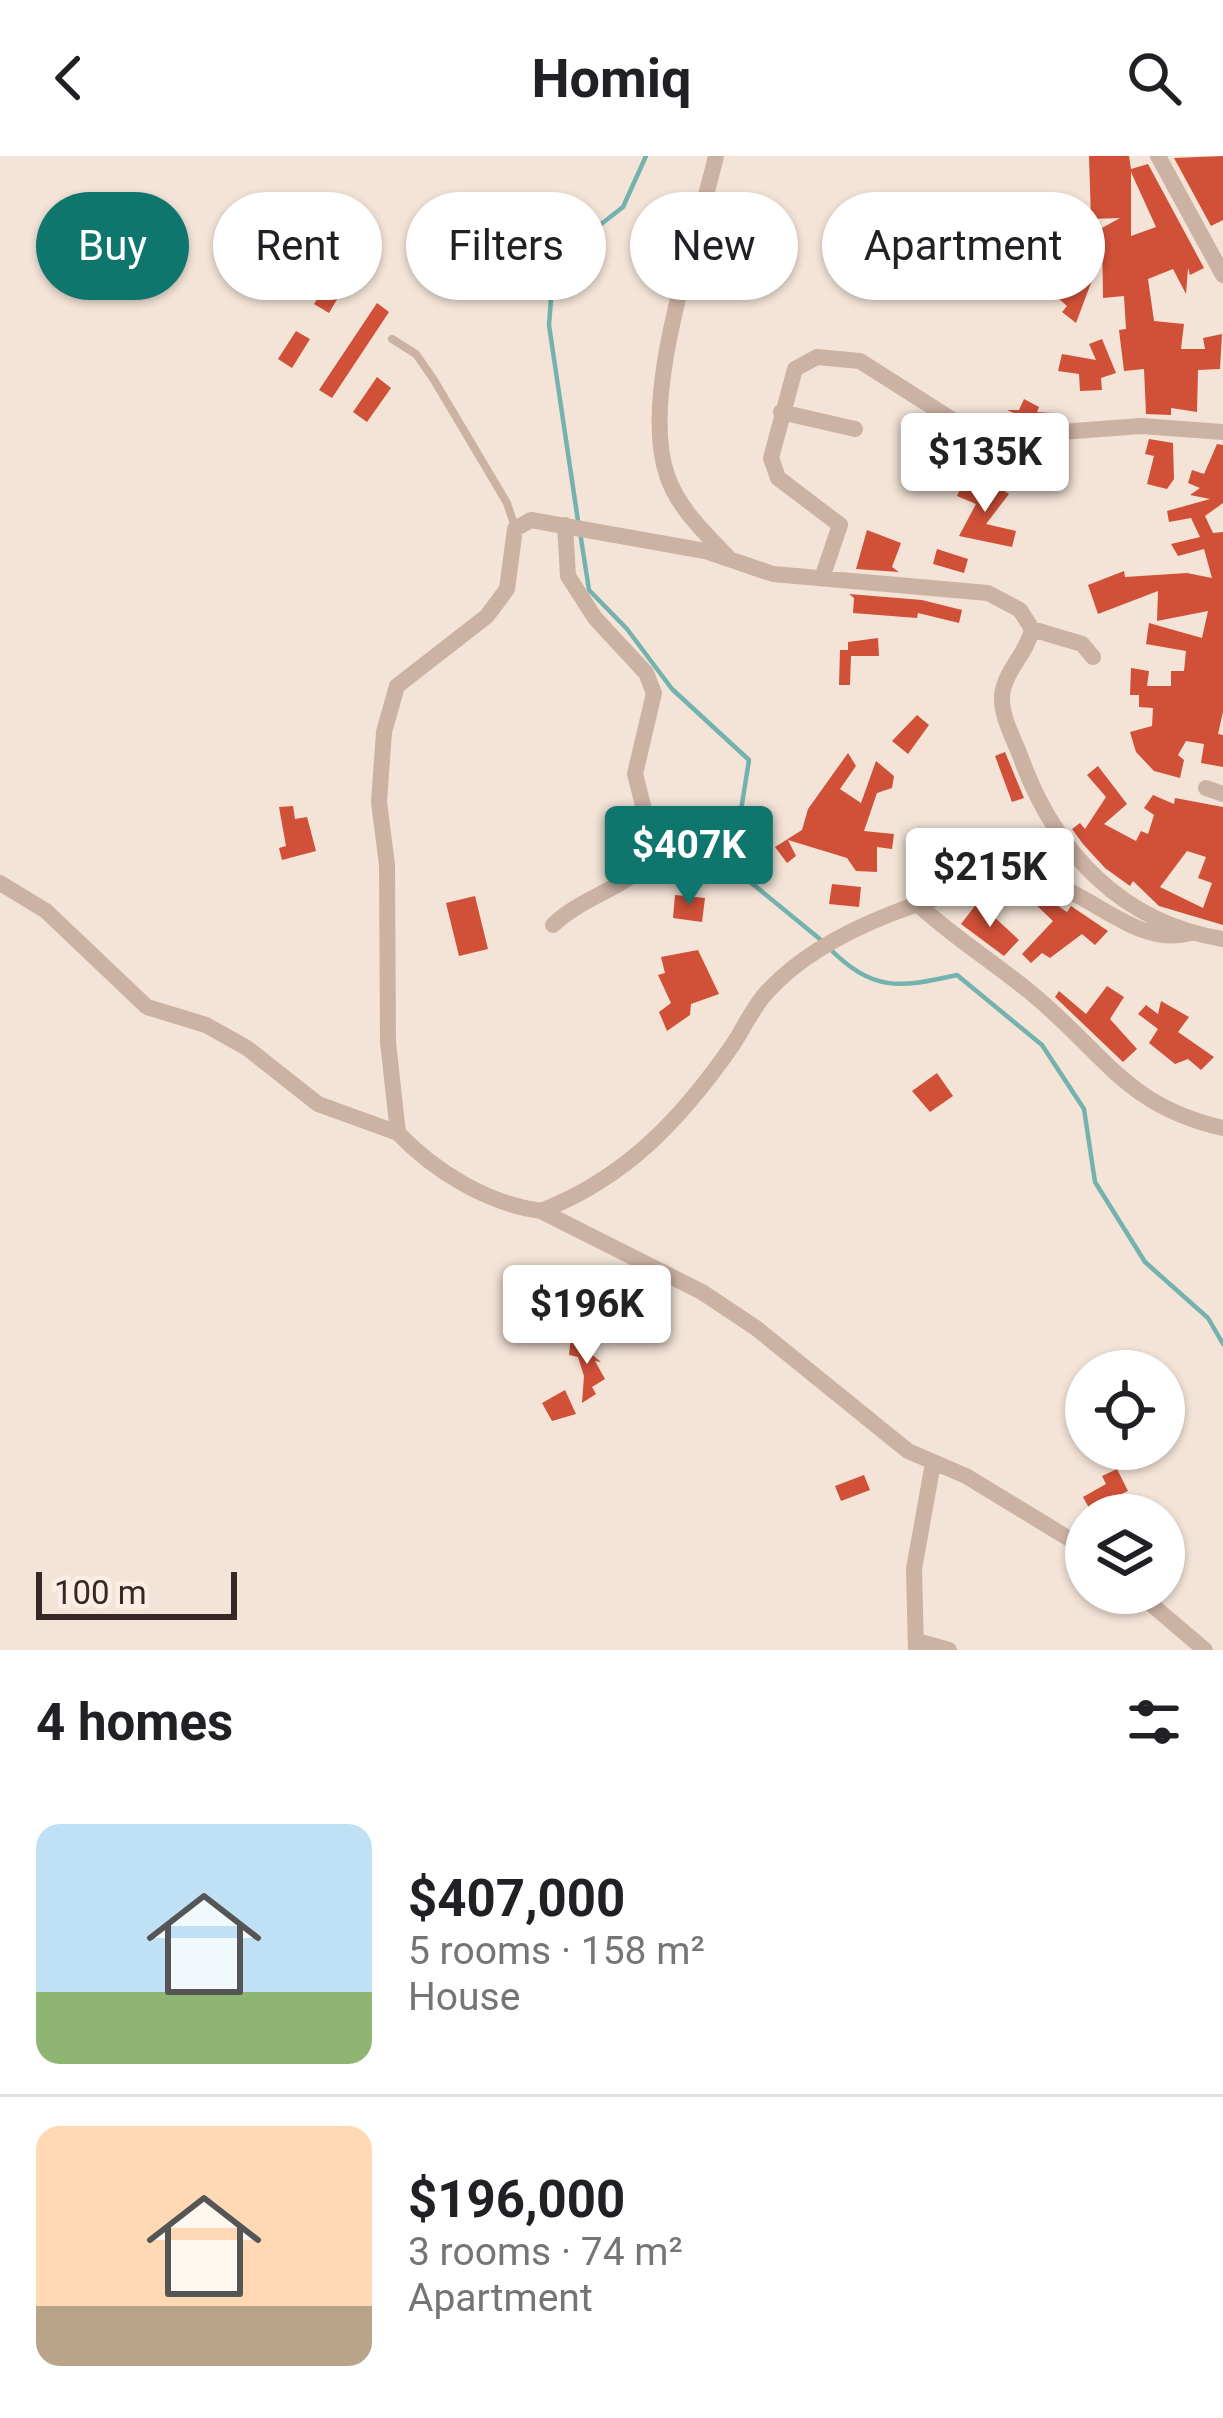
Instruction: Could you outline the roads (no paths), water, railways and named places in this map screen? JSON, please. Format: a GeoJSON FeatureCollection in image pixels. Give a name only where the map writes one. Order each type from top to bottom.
{"type":"FeatureCollection","features":[{"type":"Feature","properties":{"kind":"street"},"geometry":{"type":"LineString","coordinates":[[716,156],[677,299],[662,442],[674,493],[729,557]]}},
{"type":"Feature","properties":{"kind":"street"},"geometry":{"type":"LineString","coordinates":[[1158,156],[1223,275]]}},
{"type":"Feature","properties":{"kind":"street"},"geometry":{"type":"LineString","coordinates":[[822,578],[840,525],[778,478],[769,448],[795,369],[817,357],[834,356],[869,366],[981,438],[1141,426],[1223,432]]}},
{"type":"Feature","properties":{"kind":"street"},"geometry":{"type":"LineString","coordinates":[[782,412],[855,429]]}},
{"type":"Feature","properties":{"kind":"street"},"geometry":{"type":"LineString","coordinates":[[398,1133],[388,1042],[387,865],[379,802],[384,732],[398,686],[500,600],[511,579],[515,529],[531,520],[729,557],[773,574],[988,593],[1020,610],[1032,629],[1082,644],[1093,657]]}},
{"type":"Feature","properties":{"kind":"street"},"geometry":{"type":"LineString","coordinates":[[553,925],[572,906],[634,875],[646,862],[645,813],[635,774],[653,693],[646,673],[595,618],[568,576],[567,526]]}},
{"type":"Feature","properties":{"kind":"street"},"geometry":{"type":"LineString","coordinates":[[1032,629],[1002,698],[1047,820],[1092,876],[1133,906],[1188,934]]}},
{"type":"Feature","properties":{"kind":"street"},"geometry":{"type":"LineString","coordinates":[[541,1210],[573,1198],[648,1150],[691,1101],[763,996],[836,936],[921,907],[1033,879],[1060,886],[1157,935],[1223,939]]}},
{"type":"Feature","properties":{"kind":"street"},"geometry":{"type":"LineString","coordinates":[[0,883],[46,911],[135,999],[206,1025],[247,1048],[318,1104],[398,1133],[414,1151],[461,1181],[513,1207],[541,1210],[702,1292],[756,1328],[908,1451],[966,1476],[1065,1536]]}},
{"type":"Feature","properties":{"kind":"street"},"geometry":{"type":"LineString","coordinates":[[921,907],[978,958],[1040,1000],[1132,1091],[1182,1116],[1223,1128]]}},
{"type":"Feature","properties":{"kind":"street"},"geometry":{"type":"LineString","coordinates":[[933,1463],[914,1569],[916,1646],[949,1650]]}},
{"type":"Feature","properties":{"kind":"street"},"geometry":{"type":"LineString","coordinates":[[1160,1614],[1194,1646]]}},
{"type":"Feature","properties":{"kind":"lane"},"geometry":{"type":"LineString","coordinates":[[392,339],[416,354],[434,380],[507,503],[515,529]]}},
{"type":"Feature","properties":{"kind":"waterway"},"geometry":{"type":"LineString","coordinates":[[578,521],[549,325],[552,286],[568,250],[623,207],[646,156]]}},
{"type":"Feature","properties":{"kind":"waterway"},"geometry":{"type":"LineString","coordinates":[[580,532],[589,590],[627,629],[672,689],[749,760],[732,867],[821,940]]}},
{"type":"Feature","properties":{"kind":"waterway"},"geometry":{"type":"LineString","coordinates":[[829,948],[859,973],[888,983],[957,975],[1042,1045],[1084,1109],[1095,1182],[1145,1262],[1208,1318],[1223,1344]]}}]}
